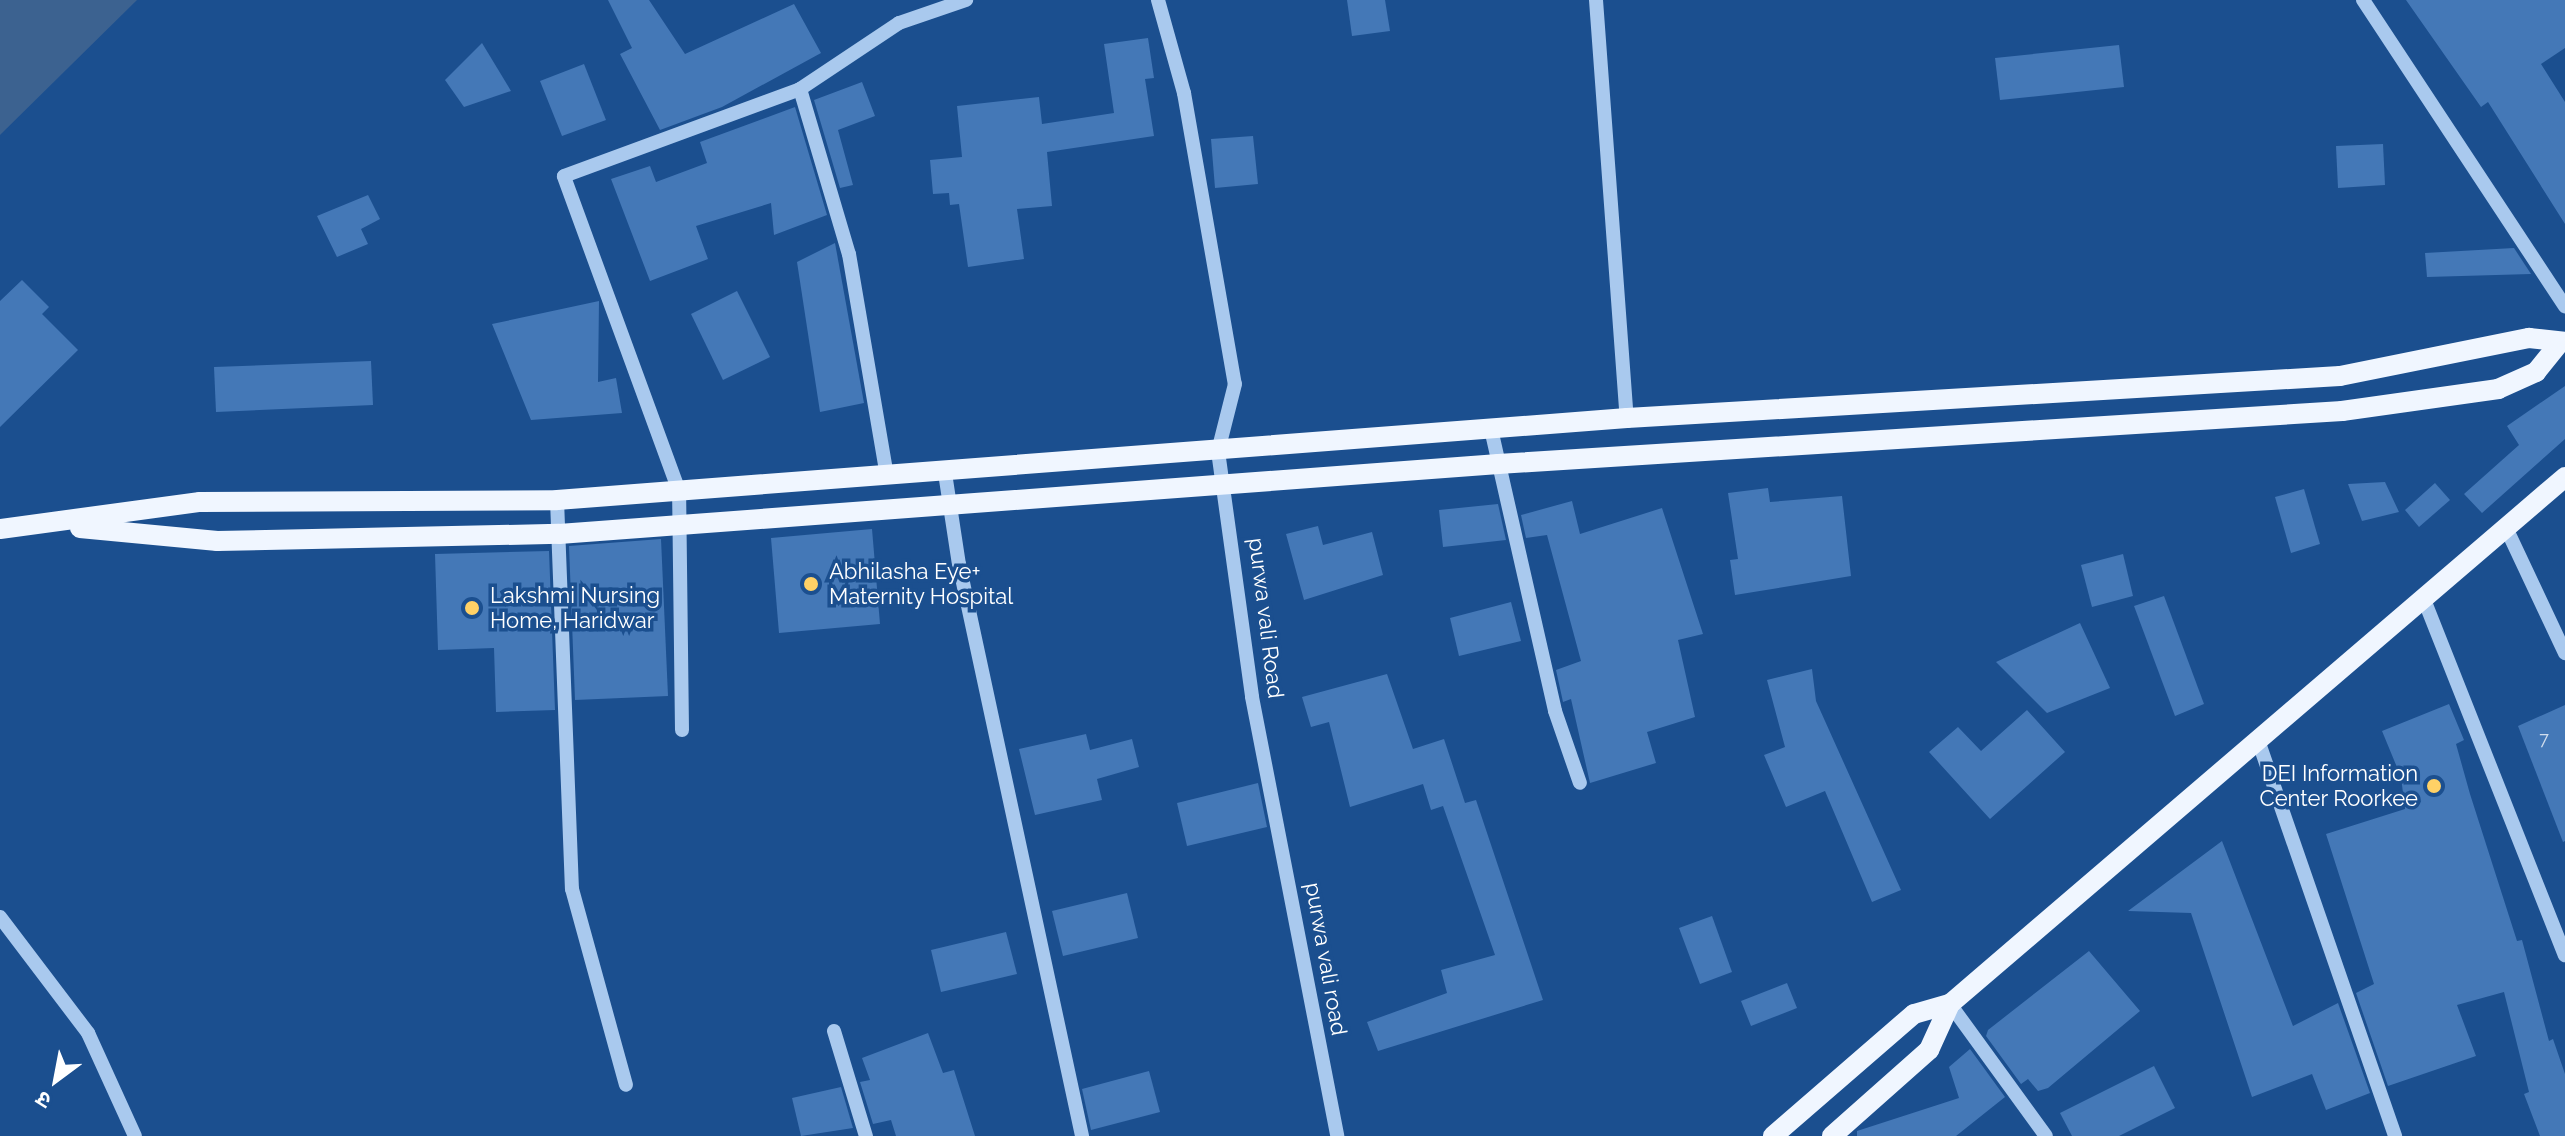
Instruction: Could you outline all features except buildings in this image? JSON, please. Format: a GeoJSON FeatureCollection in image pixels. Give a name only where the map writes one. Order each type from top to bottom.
{"type":"FeatureCollection","features":[{"type":"Feature","properties":{"kind":"main road"},"geometry":{"type":"LineString","coordinates":[[0,529],[48,525],[200,502],[557,500],[945,473],[1627,418],[2340,376],[2529,338],[2562,343]]}},
{"type":"Feature","properties":{"kind":"main road"},"geometry":{"type":"LineString","coordinates":[[48,525],[217,541],[559,534],[1225,488],[1498,464],[2342,411],[2498,389],[2536,372],[2562,343]]}},
{"type":"Feature","properties":{"kind":"main road"},"geometry":{"type":"LineString","coordinates":[[1773,1136],[1914,1014],[1950,1004],[2508,532],[2565,477]]}},
{"type":"Feature","properties":{"kind":"main road"},"geometry":{"type":"LineString","coordinates":[[1832,1136],[1929,1050],[1950,1004]]}},
{"type":"Feature","properties":{"kind":"street"},"geometry":{"type":"LineString","coordinates":[[682,730],[679,491],[564,176],[800,89],[899,23],[966,0]]}},
{"type":"Feature","properties":{"kind":"street"},"geometry":{"type":"LineString","coordinates":[[1158,0],[1184,93],[1235,384],[1218,451]]}},
{"type":"Feature","properties":{"kind":"street"},"geometry":{"type":"LineString","coordinates":[[1596,0],[1627,418]]}},
{"type":"Feature","properties":{"kind":"street"},"geometry":{"type":"LineString","coordinates":[[2363,0],[2565,306]]}},
{"type":"Feature","properties":{"kind":"street"},"geometry":{"type":"LineString","coordinates":[[800,89],[849,254],[887,477]]}},
{"type":"Feature","properties":{"kind":"street"},"geometry":{"type":"LineString","coordinates":[[1491,429],[1555,711],[1580,783]]}},
{"type":"Feature","properties":{"kind":"street","name":"purwa vali Road"},"geometry":{"type":"LineString","coordinates":[[1218,451],[1252,697],[1274,790]]}},
{"type":"Feature","properties":{"kind":"street"},"geometry":{"type":"LineString","coordinates":[[945,473],[1082,1136]]}},
{"type":"Feature","properties":{"kind":"street"},"geometry":{"type":"LineString","coordinates":[[557,500],[572,889],[626,1085]]}},
{"type":"Feature","properties":{"kind":"street"},"geometry":{"type":"LineString","coordinates":[[2508,532],[2565,653]]}},
{"type":"Feature","properties":{"kind":"street"},"geometry":{"type":"LineString","coordinates":[[2425,602],[2565,955]]}},
{"type":"Feature","properties":{"kind":"street"},"geometry":{"type":"LineString","coordinates":[[2259,743],[2395,1136]]}},
{"type":"Feature","properties":{"kind":"street","name":"purwa vali road"},"geometry":{"type":"LineString","coordinates":[[1274,790],[1337,1136]]}},
{"type":"Feature","properties":{"kind":"street"},"geometry":{"type":"LineString","coordinates":[[0,917],[88,1033],[135,1136]]}},
{"type":"Feature","properties":{"kind":"street"},"geometry":{"type":"LineString","coordinates":[[1950,1004],[2046,1136]]}},
{"type":"Feature","properties":{"kind":"street"},"geometry":{"type":"LineString","coordinates":[[834,1031],[866,1136]]}},
{"type":"Feature","properties":{"kind":"water"},"geometry":{"type":"Polygon","coordinates":[[[0,0],[137,0],[0,135],[0,0]]]}},
{"type":"Feature","properties":{"kind":"place","name":"Abhilasha Eye+ Maternity Hospital"},"geometry":{"type":"Point","coordinates":[811,584]}},
{"type":"Feature","properties":{"kind":"place","name":"Lakshmi Nursing Home, Haridwar"},"geometry":{"type":"Point","coordinates":[472,608]}},
{"type":"Feature","properties":{"kind":"place","name":"DEI Information Center Roorkee"},"geometry":{"type":"Point","coordinates":[2434,786]}}]}
